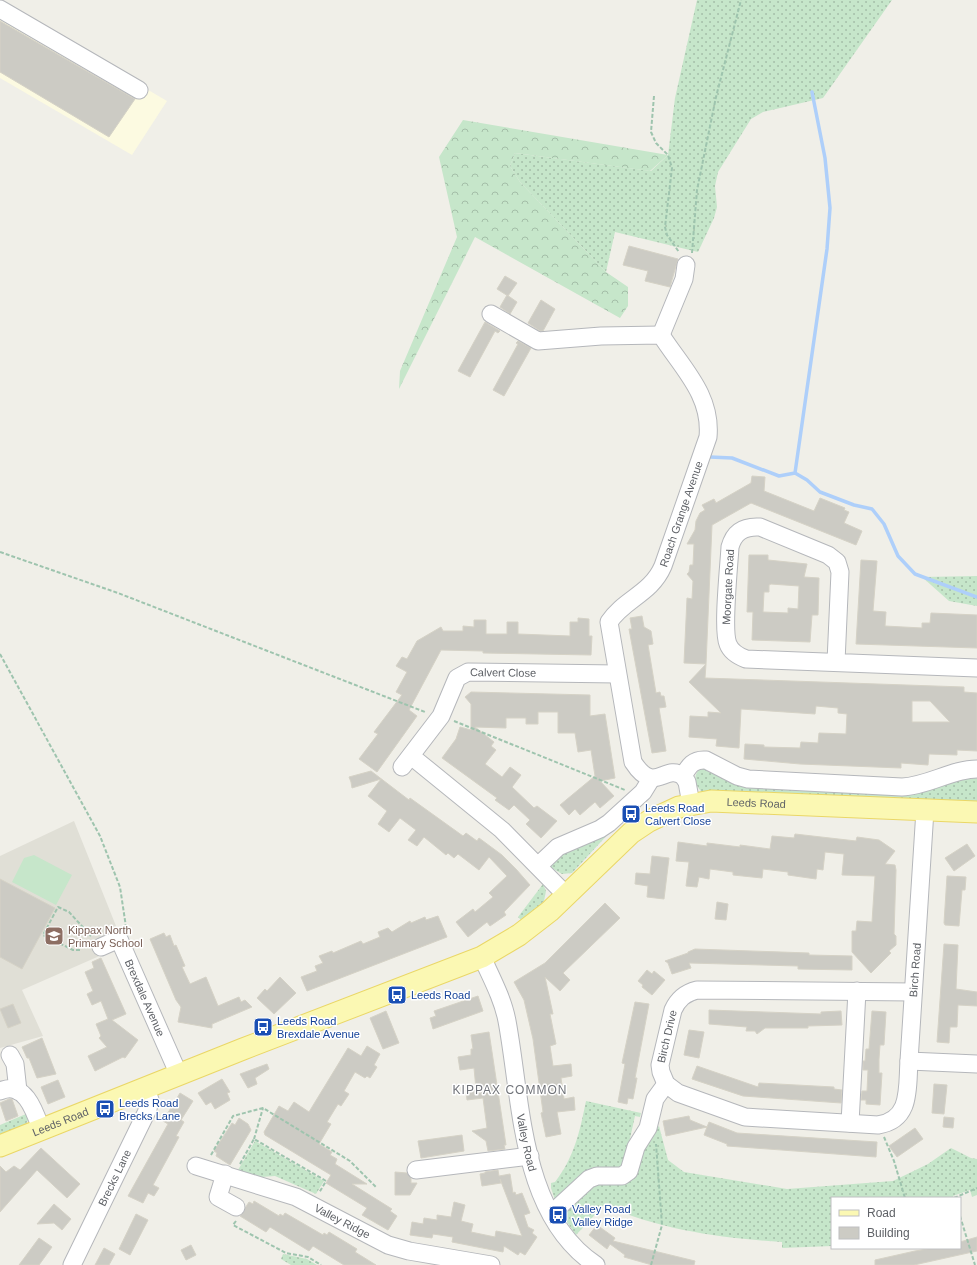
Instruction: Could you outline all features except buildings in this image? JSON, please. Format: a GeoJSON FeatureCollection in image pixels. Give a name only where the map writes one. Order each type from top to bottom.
{"type":"FeatureCollection","features":[{"type":"Feature","properties":{"kind":"main road","name":"Leeds Road"},"geometry":{"type":"LineString","coordinates":[[0,1146],[482,956],[519,935],[567,896],[631,833],[663,813],[691,804],[711,801],[977,812]]}},
{"type":"Feature","properties":{"kind":"street"},"geometry":{"type":"LineString","coordinates":[[0,9],[139,90]]}},
{"type":"Feature","properties":{"kind":"street"},"geometry":{"type":"LineString","coordinates":[[491,314],[538,341],[601,336],[661,335],[684,279],[686,265]]}},
{"type":"Feature","properties":{"kind":"street","name":"Roach Grange Avenue"},"geometry":{"type":"LineString","coordinates":[[651,778],[643,774],[638,769],[631,755],[609,622],[614,614],[647,589],[660,574],[708,437],[708,417],[698,388],[661,335]]}},
{"type":"Feature","properties":{"kind":"street","name":"Moorgate Road"},"geometry":{"type":"LineString","coordinates":[[836,662],[840,572],[836,562],[828,555],[760,527],[744,528],[737,533],[732,539],[730,547],[726,638],[733,652],[746,659],[977,668]]}},
{"type":"Feature","properties":{"kind":"street","name":"Calvert Close"},"geometry":{"type":"LineString","coordinates":[[567,896],[502,830],[406,762],[441,716],[457,678],[468,672],[617,674]]}},
{"type":"Feature","properties":{"kind":"street","name":"Leeds Road"},"geometry":{"type":"LineString","coordinates":[[683,776],[691,764],[700,760],[706,760],[737,776],[748,779],[902,787],[924,784],[962,771],[977,769]]}},
{"type":"Feature","properties":{"kind":"street"},"geometry":{"type":"LineString","coordinates":[[538,866],[558,847],[600,829],[640,796],[651,778],[656,779],[672,772],[683,776],[687,782],[691,804]]}},
{"type":"Feature","properties":{"kind":"street","name":"Birch Road"},"geometry":{"type":"LineString","coordinates":[[909,1061],[925,810]]}},
{"type":"Feature","properties":{"kind":"street"},"geometry":{"type":"LineString","coordinates":[[96,942],[119,939]]}},
{"type":"Feature","properties":{"kind":"street","name":"Brexdale Avenue"},"geometry":{"type":"LineString","coordinates":[[119,939],[179,1075]]}},
{"type":"Feature","properties":{"kind":"street","name":"Valley Road"},"geometry":{"type":"LineString","coordinates":[[482,956],[495,985],[507,1020],[516,1094],[524,1136],[540,1189],[551,1214],[577,1260],[596,1265]]}},
{"type":"Feature","properties":{"kind":"street","name":"Birch Drive"},"geometry":{"type":"LineString","coordinates":[[666,1084],[662,1079],[660,1065],[672,1017],[677,1002],[689,992],[697,990],[914,992]]}},
{"type":"Feature","properties":{"kind":"street"},"geometry":{"type":"LineString","coordinates":[[850,1123],[857,991]]}},
{"type":"Feature","properties":{"kind":"street"},"geometry":{"type":"LineString","coordinates":[[10,1055],[15,1064],[18,1091]]}},
{"type":"Feature","properties":{"kind":"street"},"geometry":{"type":"LineString","coordinates":[[551,1214],[589,1179],[597,1176],[617,1177],[626,1174],[636,1147],[652,1132],[655,1099],[666,1084],[678,1093],[745,1117],[878,1125],[894,1120],[904,1108],[909,1061],[977,1064]]}},
{"type":"Feature","properties":{"kind":"street"},"geometry":{"type":"LineString","coordinates":[[0,1091],[11,1089],[18,1091],[29,1100],[41,1129]]}},
{"type":"Feature","properties":{"kind":"street","name":"Brecks Lane"},"geometry":{"type":"LineString","coordinates":[[72,1265],[148,1108],[150,1100],[146,1089]]}},
{"type":"Feature","properties":{"kind":"street"},"geometry":{"type":"LineString","coordinates":[[416,1170],[530,1156]]}},
{"type":"Feature","properties":{"kind":"street","name":"Valley Ridge"},"geometry":{"type":"LineString","coordinates":[[200,1167],[277,1190],[312,1205],[379,1241],[398,1248],[415,1259],[491,1265]]}},
{"type":"Feature","properties":{"kind":"street"},"geometry":{"type":"LineString","coordinates":[[229,1175],[218,1197],[237,1214]]}},
{"type":"Feature","properties":{"kind":"path"},"geometry":{"type":"LineString","coordinates":[[686,265],[692,253],[697,190],[716,98],[741,0]]}},
{"type":"Feature","properties":{"kind":"path"},"geometry":{"type":"LineString","coordinates":[[654,96],[651,132],[656,143],[668,155],[672,168],[665,227],[668,236],[686,265]]}},
{"type":"Feature","properties":{"kind":"path"},"geometry":{"type":"LineString","coordinates":[[0,552],[118,593],[441,716],[640,796]]}},
{"type":"Feature","properties":{"kind":"path"},"geometry":{"type":"LineString","coordinates":[[0,654],[100,836],[120,887],[126,929],[119,939]]}},
{"type":"Feature","properties":{"kind":"path"},"geometry":{"type":"LineString","coordinates":[[80,950],[73,950],[43,935],[58,907],[69,912],[96,942]]}},
{"type":"Feature","properties":{"kind":"path"},"geometry":{"type":"LineString","coordinates":[[229,1175],[254,1139],[263,1108]]}},
{"type":"Feature","properties":{"kind":"path"},"geometry":{"type":"LineString","coordinates":[[200,1167],[233,1116],[263,1108],[350,1161],[376,1187]]}},
{"type":"Feature","properties":{"kind":"path"},"geometry":{"type":"LineString","coordinates":[[878,1125],[894,1161],[906,1197]]}},
{"type":"Feature","properties":{"kind":"path"},"geometry":{"type":"LineString","coordinates":[[651,1265],[662,1225],[652,1132]]}},
{"type":"Feature","properties":{"kind":"path"},"geometry":{"type":"LineString","coordinates":[[254,1139],[326,1181],[312,1205]]}},
{"type":"Feature","properties":{"kind":"path"},"geometry":{"type":"LineString","coordinates":[[956,1197],[977,1188]]}},
{"type":"Feature","properties":{"kind":"path"},"geometry":{"type":"LineString","coordinates":[[237,1214],[233,1226],[286,1253],[308,1257],[321,1265]]}},
{"type":"Feature","properties":{"kind":"path"},"geometry":{"type":"LineString","coordinates":[[961,1219],[975,1265]]}},
{"type":"Feature","properties":{"kind":"shaded area"},"geometry":{"type":"Polygon","coordinates":[[[0,3],[167,101],[132,155],[0,78],[0,3]]]}},
{"type":"Feature","properties":{"kind":"shaded area","name":"Kippax North Primary School"},"geometry":{"type":"Polygon","coordinates":[[[74,821],[118,931],[104,954],[22,990],[43,1036],[0,1048],[0,856],[74,821]]]}},
{"type":"Feature","properties":{"kind":"green space"},"geometry":{"type":"Polygon","coordinates":[[[697,0],[892,0],[823,98],[763,112],[751,119],[718,172],[715,186],[717,207],[714,218],[698,252],[615,232],[606,272],[520,182],[510,166],[515,153],[651,171],[668,155],[675,98],[697,0]]]}},
{"type":"Feature","properties":{"kind":"green space"},"geometry":{"type":"Polygon","coordinates":[[[463,120],[668,155],[650,171],[515,153],[510,166],[520,182],[606,272],[628,287],[628,306],[620,318],[475,237],[399,389],[400,371],[457,237],[439,157],[463,120]]]}},
{"type":"Feature","properties":{"kind":"green space"},"geometry":{"type":"Polygon","coordinates":[[[977,576],[977,606],[949,601],[922,577],[977,576]]]}},
{"type":"Feature","properties":{"kind":"green space"},"geometry":{"type":"Polygon","coordinates":[[[703,767],[900,793],[977,774],[977,806],[702,792],[697,786],[695,779],[697,772],[703,767]]]}},
{"type":"Feature","properties":{"kind":"green space"},"geometry":{"type":"Polygon","coordinates":[[[612,830],[572,873],[562,874],[550,867],[550,860],[612,830]]]}},
{"type":"Feature","properties":{"kind":"green space"},"geometry":{"type":"Polygon","coordinates":[[[34,855],[72,875],[56,905],[12,882],[24,858],[34,855]]]}},
{"type":"Feature","properties":{"kind":"green space"},"geometry":{"type":"Polygon","coordinates":[[[543,884],[546,891],[544,901],[522,921],[518,917],[543,884]]]}},
{"type":"Feature","properties":{"kind":"green space"},"geometry":{"type":"Polygon","coordinates":[[[586,1101],[641,1113],[640,1117],[635,1116],[623,1170],[619,1173],[593,1167],[562,1199],[555,1200],[551,1183],[555,1182],[562,1173],[572,1154],[579,1133],[586,1101]]]}},
{"type":"Feature","properties":{"kind":"green space"},"geometry":{"type":"Polygon","coordinates":[[[26,1114],[28,1120],[26,1124],[0,1135],[0,1125],[26,1114]]]}},
{"type":"Feature","properties":{"kind":"green space"},"geometry":{"type":"Polygon","coordinates":[[[659,1126],[668,1160],[684,1172],[787,1189],[893,1181],[928,1164],[951,1148],[971,1158],[977,1159],[977,1195],[972,1197],[970,1190],[953,1197],[831,1197],[831,1246],[782,1248],[782,1242],[736,1238],[669,1227],[625,1214],[604,1205],[576,1235],[560,1212],[586,1187],[603,1180],[629,1182],[644,1145],[659,1126]]]}},
{"type":"Feature","properties":{"kind":"green space"},"geometry":{"type":"Polygon","coordinates":[[[255,1141],[324,1181],[316,1194],[275,1176],[261,1177],[238,1170],[255,1141]]]}},
{"type":"Feature","properties":{"kind":"green space"},"geometry":{"type":"Polygon","coordinates":[[[283,1254],[307,1259],[317,1265],[291,1265],[281,1259],[283,1254]]]}},
{"type":"Feature","properties":{"kind":"waterway"},"geometry":{"type":"LineString","coordinates":[[795,473],[827,249],[830,208],[825,158],[812,92]]}},
{"type":"Feature","properties":{"kind":"waterway"},"geometry":{"type":"LineString","coordinates":[[710,457],[732,458],[779,476],[795,473]]}},
{"type":"Feature","properties":{"kind":"waterway"},"geometry":{"type":"LineString","coordinates":[[795,473],[807,480],[820,492],[854,505],[872,509],[884,524],[898,556],[915,574],[977,597]]}},
{"type":"Feature","properties":{"kind":"place","name":"Leeds Road Calvert Close"},"geometry":{"type":"Point","coordinates":[631,814]}},
{"type":"Feature","properties":{"kind":"place","name":"Kippax North Primary School"},"geometry":{"type":"Point","coordinates":[54,936]}},
{"type":"Feature","properties":{"kind":"place","name":"Leeds Road"},"geometry":{"type":"Point","coordinates":[397,995]}},
{"type":"Feature","properties":{"kind":"place","name":"Leeds Road Brexdale Avenue"},"geometry":{"type":"Point","coordinates":[263,1027]}},
{"type":"Feature","properties":{"kind":"place","name":"Leeds Road Brecks Lane"},"geometry":{"type":"Point","coordinates":[105,1109]}},
{"type":"Feature","properties":{"kind":"place","name":"Valley Road Valley Ridge"},"geometry":{"type":"Point","coordinates":[558,1215]}},
{"type":"Feature","properties":{"kind":"district","name":"KIPPAX COMMON"},"geometry":{"type":"Point","coordinates":[510,1090]}}]}
